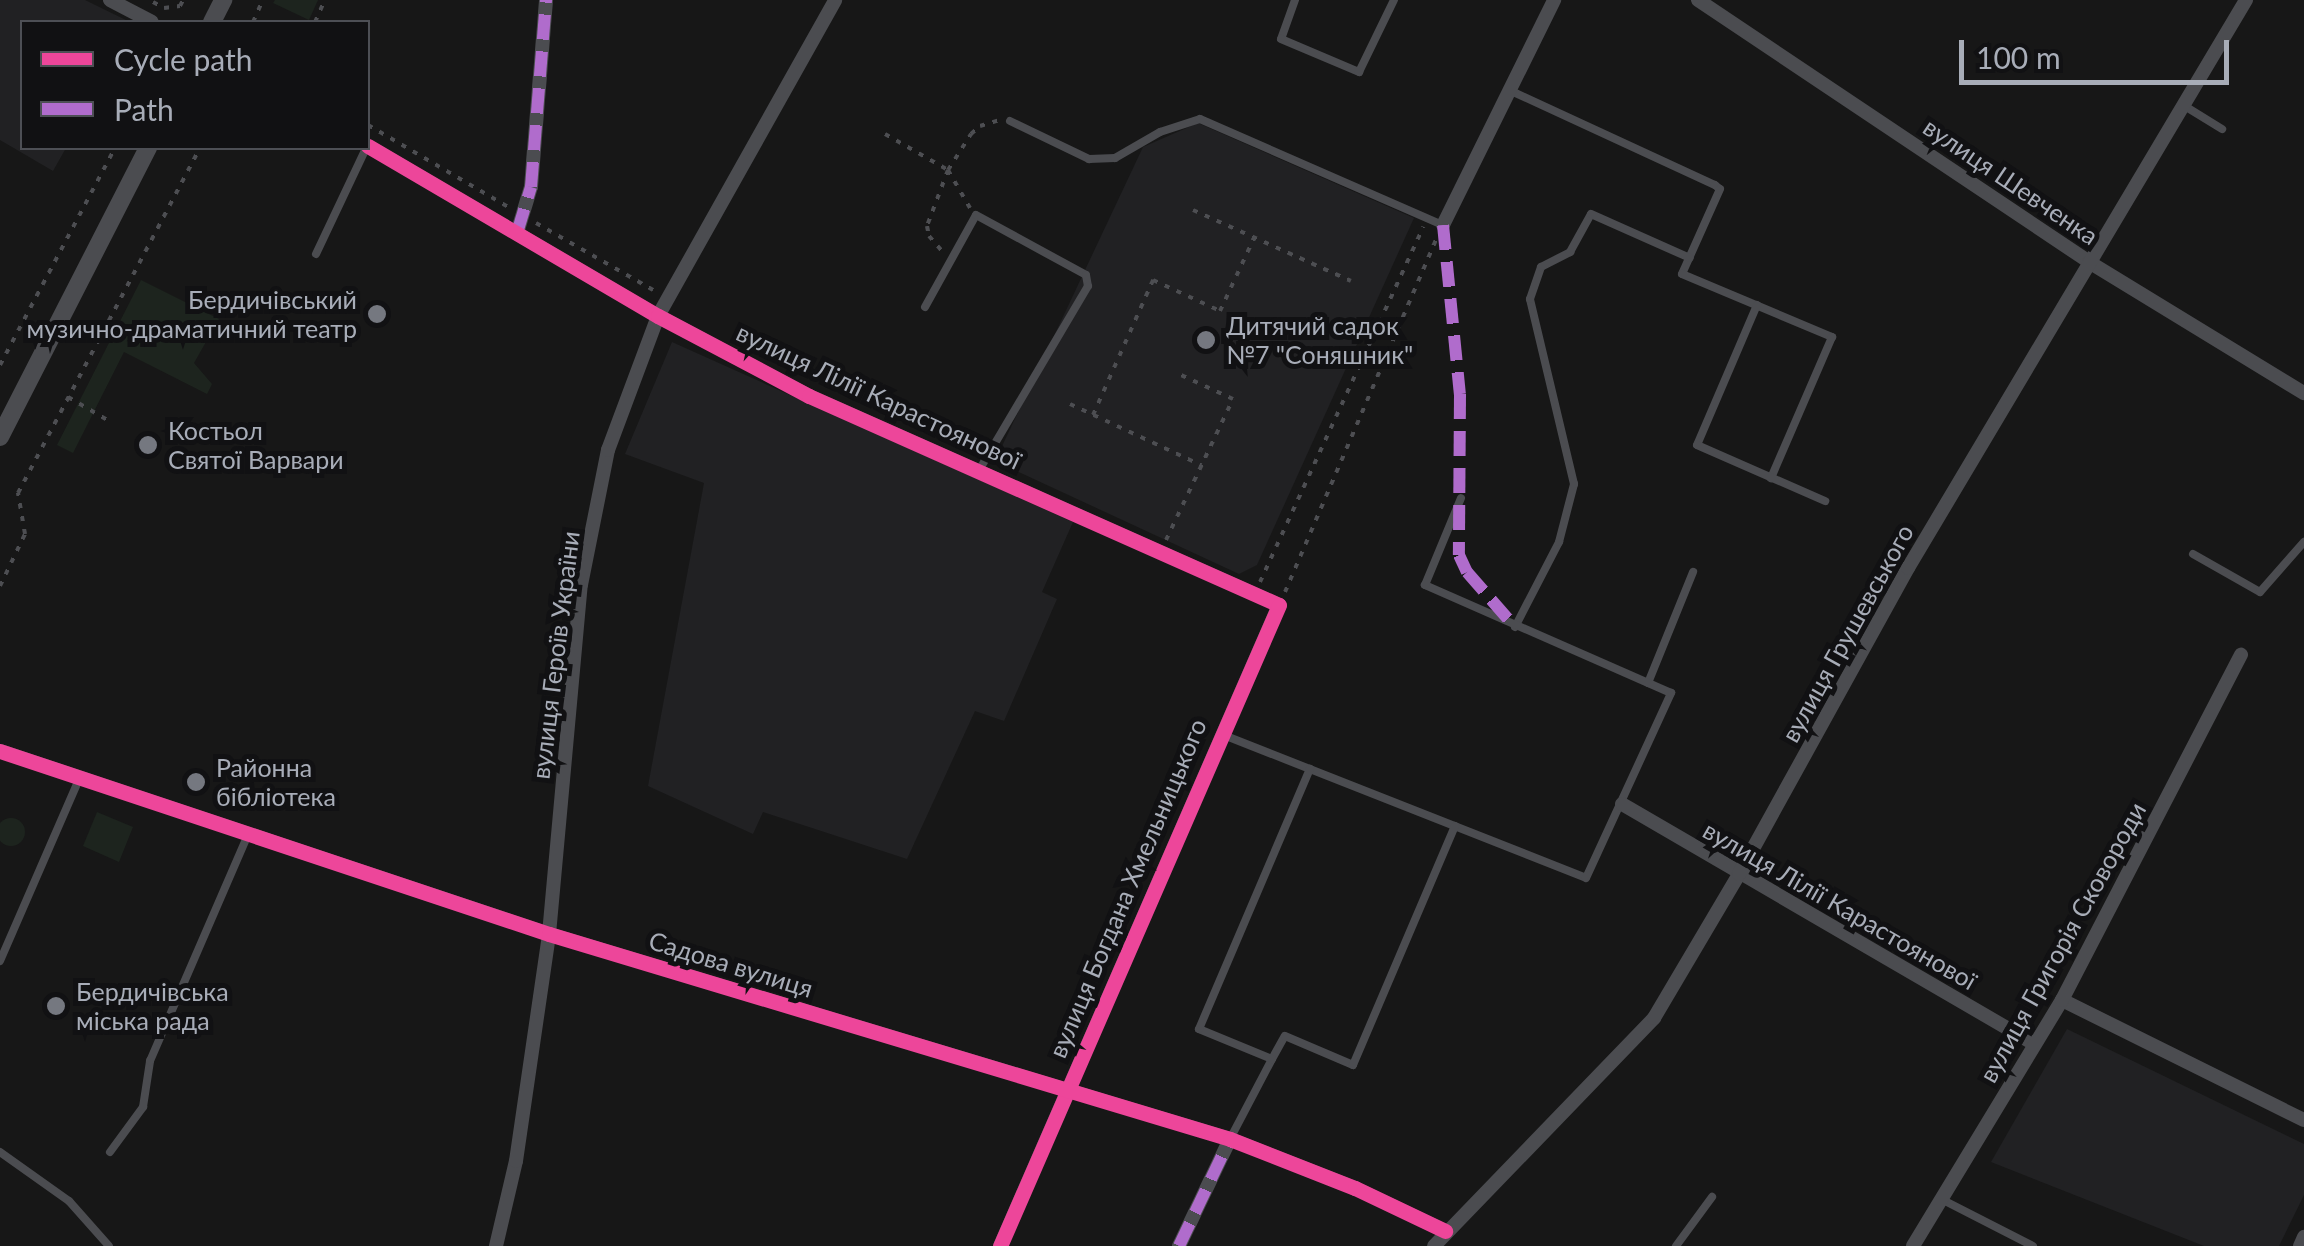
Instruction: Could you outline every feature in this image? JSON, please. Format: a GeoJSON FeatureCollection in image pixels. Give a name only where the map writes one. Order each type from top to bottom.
{"type":"FeatureCollection","features":[{"type":"Feature","properties":{"kind":"street"},"geometry":{"type":"LineString","coordinates":[[110,0],[148,20]]}},
{"type":"Feature","properties":{"kind":"street"},"geometry":{"type":"LineString","coordinates":[[517,233],[530,186],[546,0]]}},
{"type":"Feature","properties":{"kind":"street","name":"вулиця Героїв України"},"geometry":{"type":"LineString","coordinates":[[496,1246],[516,1161],[549,934],[581,585],[608,450],[658,316],[834,0]]}},
{"type":"Feature","properties":{"kind":"street"},"geometry":{"type":"LineString","coordinates":[[1442,225],[1554,0]]}},
{"type":"Feature","properties":{"kind":"street","name":"вулиця Шевченка"},"geometry":{"type":"LineString","coordinates":[[1698,0],[2089,262],[2304,393]]}},
{"type":"Feature","properties":{"kind":"street","name":"вулиця Грушевського"},"geometry":{"type":"LineString","coordinates":[[1434,1246],[1444,1231],[1568,1112],[1654,1018],[1740,874],[1908,568],[2246,0]]}},
{"type":"Feature","properties":{"kind":"street","name":"вулиця Лілії Карастоянової"},"geometry":{"type":"LineString","coordinates":[[370,149],[658,316],[809,396],[1278,606]]}},
{"type":"Feature","properties":{"kind":"street"},"geometry":{"type":"LineString","coordinates":[[0,437],[147,150]]}},
{"type":"Feature","properties":{"kind":"street","name":"вулиця Богдана Хмельницького"},"geometry":{"type":"LineString","coordinates":[[1000,1246],[1278,606]]}},
{"type":"Feature","properties":{"kind":"street","name":"вулиця Григорія Сковороди"},"geometry":{"type":"LineString","coordinates":[[1914,1246],[2062,1000],[2241,655]]}},
{"type":"Feature","properties":{"kind":"street","name":"Садова вулиця"},"geometry":{"type":"LineString","coordinates":[[0,751],[549,934],[1230,1139],[1354,1188],[1444,1231]]}},
{"type":"Feature","properties":{"kind":"street","name":"вулиця Лілії Карастоянової"},"geometry":{"type":"LineString","coordinates":[[1622,804],[2034,1044]]}},
{"type":"Feature","properties":{"kind":"street"},"geometry":{"type":"LineString","coordinates":[[2062,1000],[2304,1120]]}},
{"type":"Feature","properties":{"kind":"street"},"geometry":{"type":"LineString","coordinates":[[1179,1246],[1230,1139]]}},
{"type":"Feature","properties":{"kind":"street"},"geometry":{"type":"LineString","coordinates":[[2300,1246],[2304,1237]]}},
{"type":"Feature","properties":{"kind":"lane"},"geometry":{"type":"LineString","coordinates":[[1295,0],[1281,39],[1359,72],[1394,0]]}},
{"type":"Feature","properties":{"kind":"lane"},"geometry":{"type":"LineString","coordinates":[[1510,90],[1715,185],[1720,189],[1682,274],[1832,337],[1771,478]]}},
{"type":"Feature","properties":{"kind":"lane"},"geometry":{"type":"LineString","coordinates":[[2183,105],[2222,129]]}},
{"type":"Feature","properties":{"kind":"lane"},"geometry":{"type":"LineString","coordinates":[[1010,122],[1089,159],[1115,158],[1160,132],[1200,119],[1442,225]]}},
{"type":"Feature","properties":{"kind":"lane"},"geometry":{"type":"LineString","coordinates":[[316,254],[366,150]]}},
{"type":"Feature","properties":{"kind":"lane"},"geometry":{"type":"LineString","coordinates":[[1515,627],[1559,542],[1574,484],[1530,298],[1541,266],[1570,252],[1592,214],[1690,258]]}},
{"type":"Feature","properties":{"kind":"lane"},"geometry":{"type":"LineString","coordinates":[[925,307],[976,216],[1086,275],[1088,286],[978,472]]}},
{"type":"Feature","properties":{"kind":"lane"},"geometry":{"type":"LineString","coordinates":[[1757,305],[1697,445],[1825,502]]}},
{"type":"Feature","properties":{"kind":"lane"},"geometry":{"type":"LineString","coordinates":[[1220,734],[1586,878],[1671,693],[1425,585],[1460,498]]}},
{"type":"Feature","properties":{"kind":"lane"},"geometry":{"type":"LineString","coordinates":[[2193,554],[2260,592],[2304,542]]}},
{"type":"Feature","properties":{"kind":"lane"},"geometry":{"type":"LineString","coordinates":[[1648,683],[1693,572]]}},
{"type":"Feature","properties":{"kind":"lane"},"geometry":{"type":"LineString","coordinates":[[1272,1059],[1199,1029],[1310,769]]}},
{"type":"Feature","properties":{"kind":"lane"},"geometry":{"type":"LineString","coordinates":[[0,961],[79,779]]}},
{"type":"Feature","properties":{"kind":"lane"},"geometry":{"type":"LineString","coordinates":[[1230,1139],[1284,1036],[1353,1065],[1454,826]]}},
{"type":"Feature","properties":{"kind":"lane"},"geometry":{"type":"LineString","coordinates":[[110,1152],[143,1107],[150,1060],[248,834]]}},
{"type":"Feature","properties":{"kind":"lane"},"geometry":{"type":"LineString","coordinates":[[0,1152],[68,1201],[109,1246]]}},
{"type":"Feature","properties":{"kind":"lane"},"geometry":{"type":"LineString","coordinates":[[1676,1246],[1712,1197]]}},
{"type":"Feature","properties":{"kind":"lane"},"geometry":{"type":"LineString","coordinates":[[1943,1200],[2033,1246]]}},
{"type":"Feature","properties":{"kind":"path"},"geometry":{"type":"LineString","coordinates":[[148,0],[164,8],[180,6],[183,0]]}},
{"type":"Feature","properties":{"kind":"path"},"geometry":{"type":"LineString","coordinates":[[952,258],[934,245],[927,226],[948,170],[960,147],[980,126],[995,120],[1010,122]]}},
{"type":"Feature","properties":{"kind":"path"},"geometry":{"type":"LineString","coordinates":[[884,134],[948,170],[976,216]]}},
{"type":"Feature","properties":{"kind":"path"},"geometry":{"type":"LineString","coordinates":[[0,365],[114,150]]}},
{"type":"Feature","properties":{"kind":"path"},"geometry":{"type":"LineString","coordinates":[[0,586],[26,534],[18,493],[199,150]]}},
{"type":"Feature","properties":{"kind":"path"},"geometry":{"type":"LineString","coordinates":[[1192,210],[1350,281]]}},
{"type":"Feature","properties":{"kind":"path"},"geometry":{"type":"LineString","coordinates":[[1254,595],[1427,218]]}},
{"type":"Feature","properties":{"kind":"path"},"geometry":{"type":"LineString","coordinates":[[1278,606],[1442,225]]}},
{"type":"Feature","properties":{"kind":"path"},"geometry":{"type":"LineString","coordinates":[[1093,414],[1153,280],[1220,311],[1254,238]]}},
{"type":"Feature","properties":{"kind":"path"},"geometry":{"type":"LineString","coordinates":[[1160,553],[1233,399],[1179,374]]}},
{"type":"Feature","properties":{"kind":"path"},"geometry":{"type":"LineString","coordinates":[[68,397],[111,422]]}},
{"type":"Feature","properties":{"kind":"path"},"geometry":{"type":"LineString","coordinates":[[1070,404],[1201,465]]}},
{"type":"Feature","properties":{"kind":"shaded area"},"geometry":{"type":"Polygon","coordinates":[[[0,0],[85,0],[126,20],[20,20],[20,150],[65,150],[53,171],[0,140],[0,0]]]}},
{"type":"Feature","properties":{"kind":"shaded area"},"geometry":{"type":"Polygon","coordinates":[[[318,0],[309,20],[273,3],[318,0]]]}},
{"type":"Feature","properties":{"kind":"shaded area","name":"Дитячий садок №7 \"Соняшник\""},"geometry":{"type":"Polygon","coordinates":[[[1198,123],[1414,218],[1257,565],[1239,574],[995,461],[1143,147],[1198,123]]]}},
{"type":"Feature","properties":{"kind":"shaded area"},"geometry":{"type":"Polygon","coordinates":[[[141,280],[219,319],[194,363],[212,384],[207,394],[124,352],[73,453],[57,445],[141,280]]]}},
{"type":"Feature","properties":{"kind":"shaded area"},"geometry":{"type":"Polygon","coordinates":[[[672,342],[1073,522],[1042,592],[1057,599],[1004,721],[975,711],[907,859],[763,812],[753,834],[648,786],[704,483],[625,454],[672,342]]]}},
{"type":"Feature","properties":{"kind":"shaded area"},"geometry":{"type":"Polygon","coordinates":[[[97,812],[133,827],[119,862],[83,846],[97,812]]]}},
{"type":"Feature","properties":{"kind":"shaded area"},"geometry":{"type":"Polygon","coordinates":[[[6,819],[16,819],[24,827],[24,837],[16,845],[6,845],[-1,839],[-1,825],[6,819]]]}},
{"type":"Feature","properties":{"kind":"shaded area"},"geometry":{"type":"Polygon","coordinates":[[[2067,1029],[2304,1144],[2304,1195],[2279,1246],[2204,1246],[1991,1162],[2067,1029]]]}},
{"type":"Feature","properties":{"kind":"marked path"},"geometry":{"type":"LineString","coordinates":[[517,233],[531,187],[546,0]]}},
{"type":"Feature","properties":{"kind":"marked path"},"geometry":{"type":"LineString","coordinates":[[1443,225],[1460,394],[1459,555],[1467,572],[1515,627]]}},
{"type":"Feature","properties":{"kind":"marked path"},"geometry":{"type":"LineString","coordinates":[[1179,1246],[1230,1139]]}},
{"type":"Feature","properties":{"kind":"cycle path"},"geometry":{"type":"LineString","coordinates":[[370,147],[658,316],[809,396],[1279,605],[1000,1246]]}},
{"type":"Feature","properties":{"kind":"cycle path"},"geometry":{"type":"LineString","coordinates":[[0,751],[549,934],[1230,1139],[1355,1188],[1445,1231]]}},
{"type":"Feature","properties":{"kind":"place","name":"Бердичівський музично-драматичний театр"},"geometry":{"type":"Point","coordinates":[377,314]}},
{"type":"Feature","properties":{"kind":"place","name":"Дитячий садок №7 \"Соняшник\""},"geometry":{"type":"Point","coordinates":[1206,340]}},
{"type":"Feature","properties":{"kind":"place","name":"Костьол Святої Варвари"},"geometry":{"type":"Point","coordinates":[148,445]}},
{"type":"Feature","properties":{"kind":"place","name":"Районна бібліотека"},"geometry":{"type":"Point","coordinates":[196,782]}},
{"type":"Feature","properties":{"kind":"place","name":"Бердичівська міська рада"},"geometry":{"type":"Point","coordinates":[56,1006]}}]}
